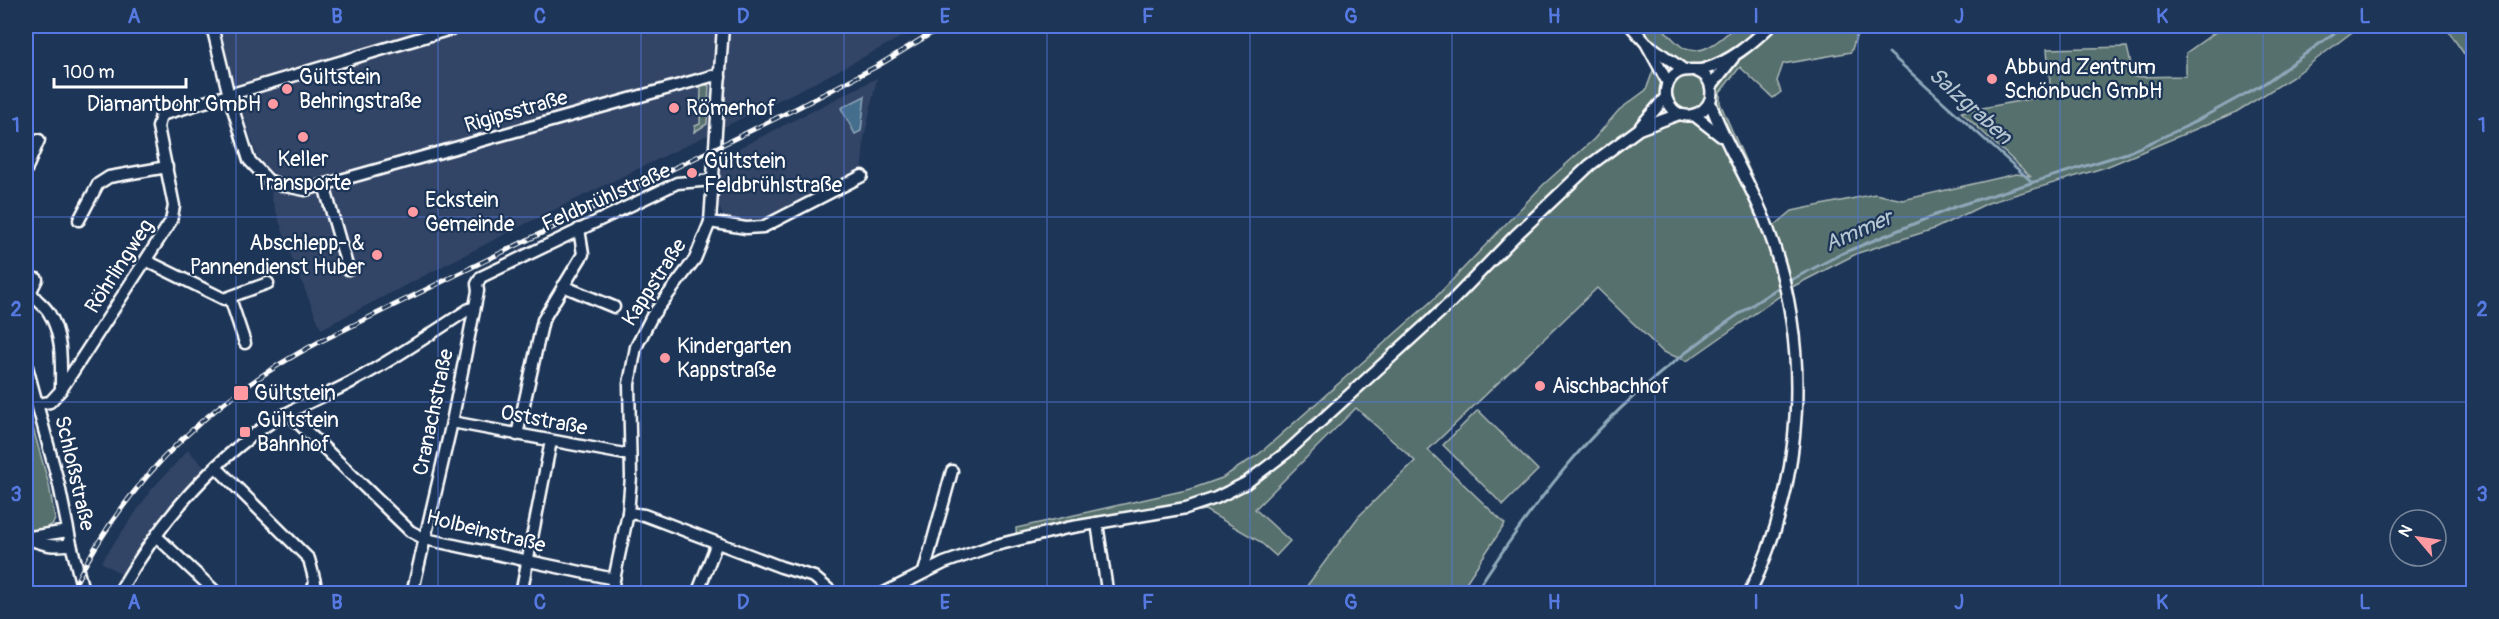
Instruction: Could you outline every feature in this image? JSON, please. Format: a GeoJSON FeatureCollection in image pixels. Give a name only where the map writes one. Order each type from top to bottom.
{"type":"FeatureCollection","features":[{"type":"Feature","properties":{"kind":"street","name":"Rigipsstraße"},"geometry":{"type":"LineString","coordinates":[[212,26],[229,96],[249,160],[268,180],[305,190],[712,76],[720,77]]}},
{"type":"Feature","properties":{"kind":"street"},"geometry":{"type":"LineString","coordinates":[[229,96],[461,26]]}},
{"type":"Feature","properties":{"kind":"street","name":"Kappstraße"},"geometry":{"type":"LineString","coordinates":[[611,594],[628,513],[629,384],[636,347],[652,316],[695,259],[710,222],[723,26]]}},
{"type":"Feature","properties":{"kind":"street"},"geometry":{"type":"LineString","coordinates":[[1631,26],[1646,43],[1668,83]]}},
{"type":"Feature","properties":{"kind":"street"},"geometry":{"type":"LineString","coordinates":[[1711,86],[1734,57],[1770,26]]}},
{"type":"Feature","properties":{"kind":"street"},"geometry":{"type":"LineString","coordinates":[[1646,43],[1684,70]]}},
{"type":"Feature","properties":{"kind":"street"},"geometry":{"type":"LineString","coordinates":[[882,594],[905,588],[924,572],[965,555],[1014,540],[1097,523],[1168,512],[1202,503],[1232,491],[1259,475],[1450,303],[1564,189],[1604,154],[1639,129],[1666,97],[1668,83],[1673,76],[1684,70],[1696,70],[1734,57]]}},
{"type":"Feature","properties":{"kind":"street"},"geometry":{"type":"LineString","coordinates":[[1696,70],[1706,76],[1711,86],[1710,102],[1723,138],[1756,200],[1780,263],[1788,297],[1796,363],[1794,441],[1779,517],[1764,562],[1749,594]]}},
{"type":"Feature","properties":{"kind":"street","name":"Röhrlingweg"},"geometry":{"type":"LineString","coordinates":[[38,405],[50,402],[61,390],[171,221],[174,206],[159,127],[161,115],[229,96]]}},
{"type":"Feature","properties":{"kind":"street"},"geometry":{"type":"LineString","coordinates":[[1666,97],[1672,109],[1679,114]]}},
{"type":"Feature","properties":{"kind":"street"},"geometry":{"type":"LineString","coordinates":[[1639,129],[1679,114],[1694,115],[1705,109],[1710,102]]}},
{"type":"Feature","properties":{"kind":"street"},"geometry":{"type":"LineString","coordinates":[[1694,115],[1723,138]]}},
{"type":"Feature","properties":{"kind":"street"},"geometry":{"type":"LineString","coordinates":[[26,170],[39,140]]}},
{"type":"Feature","properties":{"kind":"street"},"geometry":{"type":"LineString","coordinates":[[80,220],[98,184],[110,177],[167,167]]}},
{"type":"Feature","properties":{"kind":"street"},"geometry":{"type":"LineString","coordinates":[[710,222],[746,228],[763,227],[862,176]]}},
{"type":"Feature","properties":{"kind":"street","name":"Feldbrühlstraße"},"geometry":{"type":"LineString","coordinates":[[474,308],[477,284],[482,275],[677,183],[713,180]]}},
{"type":"Feature","properties":{"kind":"street"},"geometry":{"type":"LineString","coordinates":[[324,185],[348,270]]}},
{"type":"Feature","properties":{"kind":"street"},"geometry":{"type":"LineString","coordinates":[[517,435],[543,320],[583,254],[579,229]]}},
{"type":"Feature","properties":{"kind":"street"},"geometry":{"type":"LineString","coordinates":[[147,261],[224,299],[268,283]]}},
{"type":"Feature","properties":{"kind":"street","name":"Röhrlingweg"},"geometry":{"type":"LineString","coordinates":[[37,279],[31,291],[32,296],[49,312],[60,345],[61,390]]}},
{"type":"Feature","properties":{"kind":"street"},"geometry":{"type":"LineString","coordinates":[[563,286],[614,307]]}},
{"type":"Feature","properties":{"kind":"street"},"geometry":{"type":"LineString","coordinates":[[230,298],[245,343]]}},
{"type":"Feature","properties":{"kind":"street"},"geometry":{"type":"LineString","coordinates":[[118,594],[156,536],[216,467],[262,429],[288,413],[357,380],[474,308]]}},
{"type":"Feature","properties":{"kind":"street","name":"Cranachstraße"},"geometry":{"type":"LineString","coordinates":[[412,594],[452,422],[474,308]]}},
{"type":"Feature","properties":{"kind":"street","name":"Schloßstraße"},"geometry":{"type":"LineString","coordinates":[[26,363],[59,485],[84,594]]}},
{"type":"Feature","properties":{"kind":"street","name":"Holbeinstraße"},"geometry":{"type":"LineString","coordinates":[[288,413],[410,531],[425,539],[614,579]]}},
{"type":"Feature","properties":{"kind":"street","name":"Oststraße"},"geometry":{"type":"LineString","coordinates":[[452,422],[630,455]]}},
{"type":"Feature","properties":{"kind":"street"},"geometry":{"type":"LineString","coordinates":[[520,594],[551,441]]}},
{"type":"Feature","properties":{"kind":"street"},"geometry":{"type":"LineString","coordinates":[[216,467],[309,559],[315,582],[311,594]]}},
{"type":"Feature","properties":{"kind":"street"},"geometry":{"type":"LineString","coordinates":[[924,572],[952,471]]}},
{"type":"Feature","properties":{"kind":"street"},"geometry":{"type":"LineString","coordinates":[[628,513],[644,515],[781,567],[814,577],[834,594]]}},
{"type":"Feature","properties":{"kind":"street"},"geometry":{"type":"LineString","coordinates":[[1097,523],[1107,590]]}},
{"type":"Feature","properties":{"kind":"street"},"geometry":{"type":"LineString","coordinates":[[26,538],[68,531]]}},
{"type":"Feature","properties":{"kind":"street"},"geometry":{"type":"LineString","coordinates":[[156,536],[218,594]]}},
{"type":"Feature","properties":{"kind":"street"},"geometry":{"type":"LineString","coordinates":[[26,538],[47,546],[58,547],[71,544]]}},
{"type":"Feature","properties":{"kind":"street"},"geometry":{"type":"LineString","coordinates":[[697,594],[717,543]]}},
{"type":"Feature","properties":{"kind":"shaded area"},"geometry":{"type":"Polygon","coordinates":[[[216,26],[919,26],[820,80],[517,228],[321,329],[292,258],[271,197],[274,173],[266,168],[257,155],[229,73],[216,26]]]}},
{"type":"Feature","properties":{"kind":"shaded area"},"geometry":{"type":"Polygon","coordinates":[[[877,78],[864,139],[862,171],[763,221],[736,223],[724,219],[719,206],[719,162],[741,147],[877,78]]]}},
{"type":"Feature","properties":{"kind":"shaded area"},"geometry":{"type":"Polygon","coordinates":[[[865,96],[861,131],[855,134],[841,108],[865,96]]]}},
{"type":"Feature","properties":{"kind":"shaded area"},"geometry":{"type":"Polygon","coordinates":[[[188,450],[207,470],[124,576],[101,562],[152,489],[188,450]]]}},
{"type":"Feature","properties":{"kind":"green space"},"geometry":{"type":"Polygon","coordinates":[[[1649,26],[1660,26],[1688,50],[1711,46],[1735,26],[1845,26],[1857,34],[1851,52],[1783,64],[1777,81],[1781,92],[1773,98],[1740,67],[1720,92],[1720,103],[1774,226],[1792,211],[1875,194],[1903,200],[2016,174],[2030,176],[1961,112],[2051,95],[2047,49],[2127,47],[2134,77],[2186,76],[2186,53],[2224,26],[2360,26],[2293,77],[2236,112],[2106,167],[1988,203],[1934,229],[1858,253],[1794,286],[1687,361],[1663,352],[1597,288],[1428,450],[1505,524],[1459,593],[1310,594],[1306,587],[1359,516],[1415,461],[1356,408],[1255,509],[1290,541],[1276,556],[1259,541],[1205,510],[1017,542],[1016,528],[1191,489],[1222,478],[1259,454],[1435,298],[1543,185],[1594,139],[1619,110],[1646,90],[1654,68],[1639,44],[1649,26]]]}},
{"type":"Feature","properties":{"kind":"green space"},"geometry":{"type":"Polygon","coordinates":[[[2445,26],[2473,26],[2473,67],[2445,26]]]}},
{"type":"Feature","properties":{"kind":"green space"},"geometry":{"type":"Polygon","coordinates":[[[703,83],[709,86],[707,124],[694,132],[695,126],[700,124],[701,88],[695,86],[703,83]]]}},
{"type":"Feature","properties":{"kind":"green space"},"geometry":{"type":"Polygon","coordinates":[[[26,403],[49,485],[55,519],[53,524],[35,533],[26,532],[26,403]]]}},
{"type":"Feature","properties":{"kind":"green space"},"geometry":{"type":"Polygon","coordinates":[[[1478,410],[1538,470],[1503,505],[1443,445],[1478,410]]]}},
{"type":"Feature","properties":{"kind":"waterway","name":"Salzgraben"},"geometry":{"type":"LineString","coordinates":[[1858,26],[1869,35]]}},
{"type":"Feature","properties":{"kind":"waterway","name":"Ammer"},"geometry":{"type":"LineString","coordinates":[[1787,282],[1843,253],[1957,206],[2127,153],[2185,127],[2265,83],[2344,26]]}},
{"type":"Feature","properties":{"kind":"waterway","name":"Salzgraben"},"geometry":{"type":"LineString","coordinates":[[1889,53],[2032,182]]}},
{"type":"Feature","properties":{"kind":"waterway","name":"Ammer"},"geometry":{"type":"LineString","coordinates":[[1474,594],[1536,505],[1599,429],[1673,362],[1781,286]]}},
{"type":"Feature","properties":{"kind":"railway"},"geometry":{"type":"LineString","coordinates":[[70,594],[116,515],[174,447],[207,417],[279,365],[319,342],[799,107],[879,65],[943,26]]}},
{"type":"Feature","properties":{"kind":"place","name":"Abbund Zentrum Schönbuch GmbH"},"geometry":{"type":"Point","coordinates":[1992,79]}},
{"type":"Feature","properties":{"kind":"place","name":"Gültstein Behringstraße"},"geometry":{"type":"Point","coordinates":[287,89]}},
{"type":"Feature","properties":{"kind":"place","name":"Diamantbohr GmbH"},"geometry":{"type":"Point","coordinates":[273,104]}},
{"type":"Feature","properties":{"kind":"place","name":"Römerhof"},"geometry":{"type":"Point","coordinates":[674,108]}},
{"type":"Feature","properties":{"kind":"place","name":"Keller Transporte"},"geometry":{"type":"Point","coordinates":[303,137]}},
{"type":"Feature","properties":{"kind":"place","name":"Gültstein Feldbrühlstraße"},"geometry":{"type":"Point","coordinates":[692,173]}},
{"type":"Feature","properties":{"kind":"place","name":"Eckstein Gemeinde"},"geometry":{"type":"Point","coordinates":[413,212]}},
{"type":"Feature","properties":{"kind":"place","name":"Abschlepp- & Pannendienst Huber"},"geometry":{"type":"Point","coordinates":[377,255]}},
{"type":"Feature","properties":{"kind":"place","name":"Kindergarten Kappstraße"},"geometry":{"type":"Point","coordinates":[665,358]}},
{"type":"Feature","properties":{"kind":"place","name":"Aischbachhof"},"geometry":{"type":"Point","coordinates":[1540,386]}},
{"type":"Feature","properties":{"kind":"place","name":"Gültstein"},"geometry":{"type":"Point","coordinates":[241,393]}},
{"type":"Feature","properties":{"kind":"place","name":"Gültstein Bahnhof"},"geometry":{"type":"Point","coordinates":[245,432]}}]}
